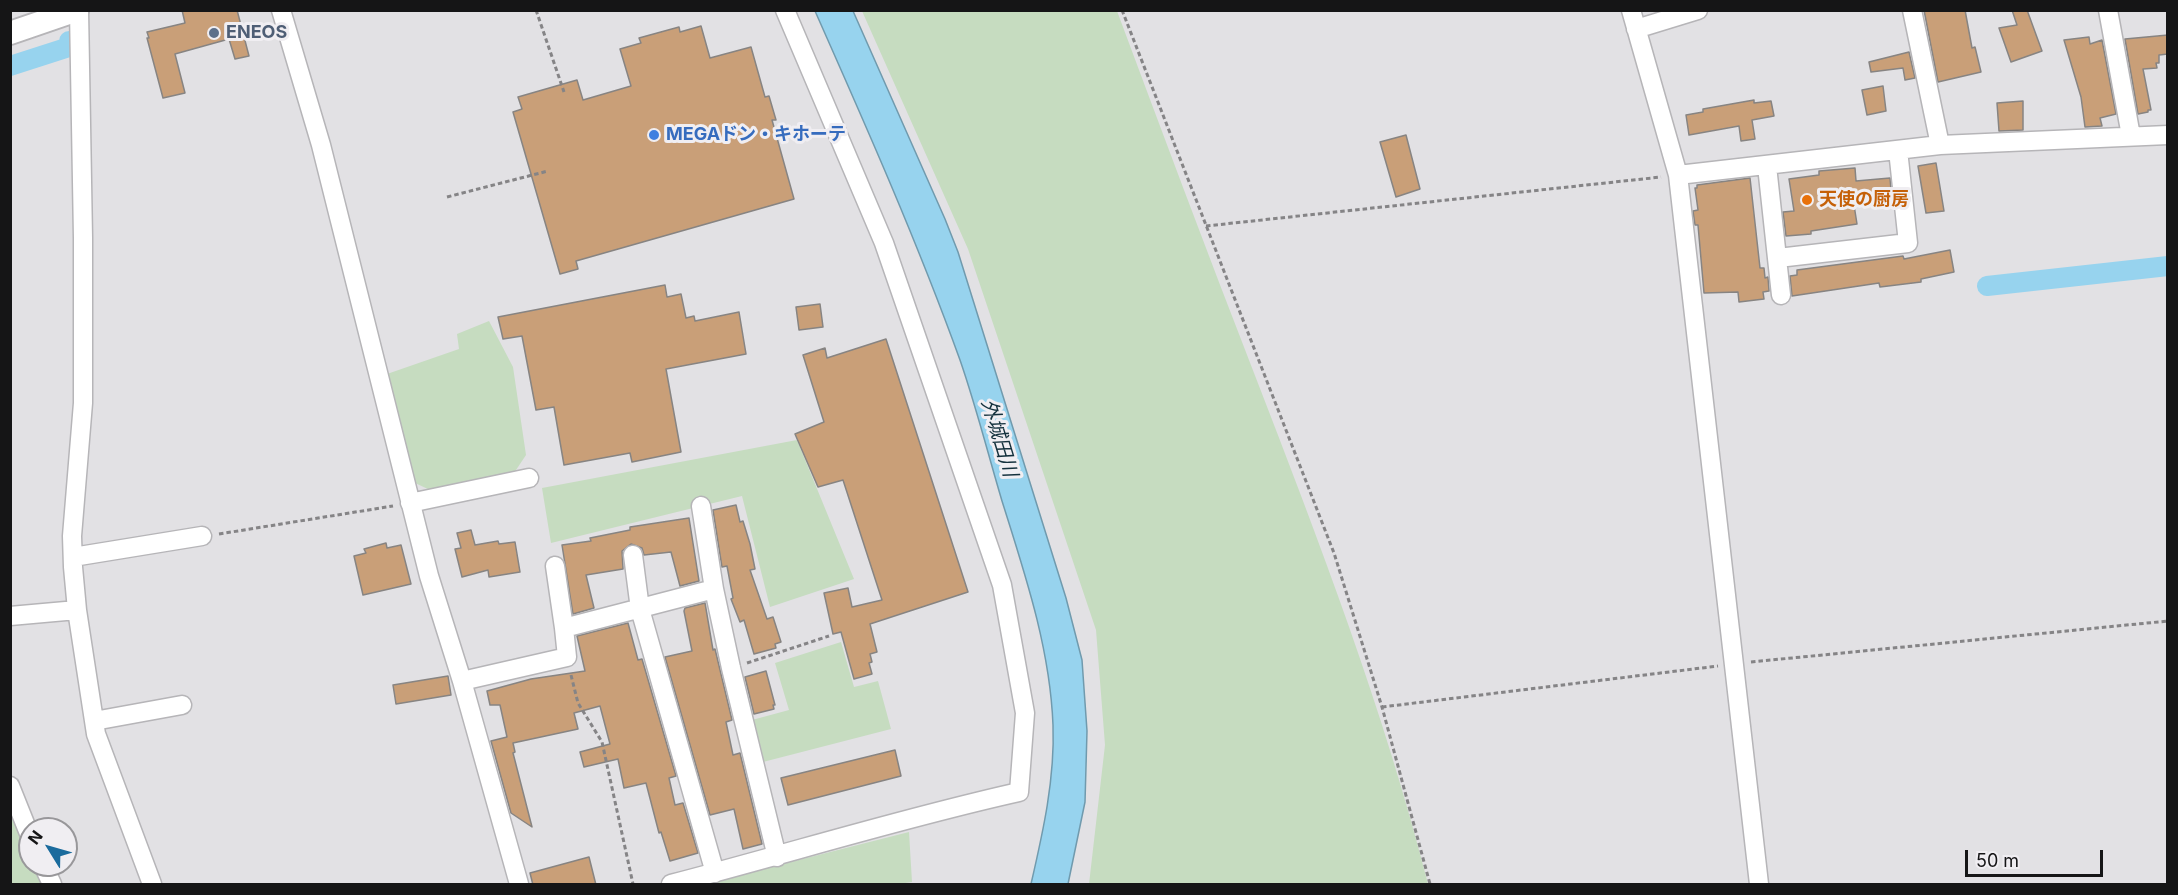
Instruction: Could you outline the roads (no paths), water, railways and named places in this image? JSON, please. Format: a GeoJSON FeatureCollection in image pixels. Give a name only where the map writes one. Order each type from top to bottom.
{"type":"FeatureCollection","features":[{"type":"Feature","properties":{"kind":"main road"},"geometry":{"type":"LineString","coordinates":[[10,33],[78,10]]}},
{"type":"Feature","properties":{"kind":"street"},"geometry":{"type":"LineString","coordinates":[[78,10],[83,238],[83,403],[72,536],[77,610],[96,734],[152,885]]}},
{"type":"Feature","properties":{"kind":"street"},"geometry":{"type":"LineString","coordinates":[[280,10],[321,145],[429,576],[462,681],[519,885]]}},
{"type":"Feature","properties":{"kind":"street"},"geometry":{"type":"LineString","coordinates":[[671,885],[944,809],[1019,792],[1025,713],[1002,585],[884,243],[784,10]]}},
{"type":"Feature","properties":{"kind":"street"},"geometry":{"type":"LineString","coordinates":[[1631,10],[1678,175],[1759,885]]}},
{"type":"Feature","properties":{"kind":"street"},"geometry":{"type":"LineString","coordinates":[[1636,29],[1698,10]]}},
{"type":"Feature","properties":{"kind":"street"},"geometry":{"type":"LineString","coordinates":[[1912,10],[1940,145]]}},
{"type":"Feature","properties":{"kind":"street"},"geometry":{"type":"LineString","coordinates":[[2108,10],[2131,136]]}},
{"type":"Feature","properties":{"kind":"street"},"geometry":{"type":"LineString","coordinates":[[1678,175],[1940,145],[2168,135]]}},
{"type":"Feature","properties":{"kind":"street"},"geometry":{"type":"LineString","coordinates":[[1778,258],[1908,243],[1898,150]]}},
{"type":"Feature","properties":{"kind":"street"},"geometry":{"type":"LineString","coordinates":[[1767,166],[1781,295]]}},
{"type":"Feature","properties":{"kind":"street"},"geometry":{"type":"LineString","coordinates":[[410,503],[529,478]]}},
{"type":"Feature","properties":{"kind":"street"},"geometry":{"type":"LineString","coordinates":[[701,506],[714,589],[731,668],[777,857]]}},
{"type":"Feature","properties":{"kind":"street"},"geometry":{"type":"LineString","coordinates":[[73,557],[202,536]]}},
{"type":"Feature","properties":{"kind":"street"},"geometry":{"type":"LineString","coordinates":[[633,555],[640,609],[715,873]]}},
{"type":"Feature","properties":{"kind":"street"},"geometry":{"type":"LineString","coordinates":[[462,681],[567,657],[555,566]]}},
{"type":"Feature","properties":{"kind":"street"},"geometry":{"type":"LineString","coordinates":[[564,628],[714,589]]}},
{"type":"Feature","properties":{"kind":"street"},"geometry":{"type":"LineString","coordinates":[[10,616],[77,610]]}},
{"type":"Feature","properties":{"kind":"street"},"geometry":{"type":"LineString","coordinates":[[94,721],[182,705]]}},
{"type":"Feature","properties":{"kind":"street"},"geometry":{"type":"LineString","coordinates":[[10,786],[22,817]]}},
{"type":"Feature","properties":{"kind":"water","name":"外城田川"},"geometry":{"type":"Polygon","coordinates":[[[815,11],[853,11],[945,219],[958,252],[1066,598],[1082,660],[1087,731],[1085,802],[1068,884],[1031,884],[1050,785],[1053,725],[1042,640],[1027,584],[971,395],[944,316],[815,11]]]}},
{"type":"Feature","properties":{"kind":"waterway"},"geometry":{"type":"LineString","coordinates":[[10,66],[69,47],[69,41]]}},
{"type":"Feature","properties":{"kind":"waterway"},"geometry":{"type":"LineString","coordinates":[[1987,286],[2168,266]]}},
{"type":"Feature","properties":{"kind":"place","name":"ENEOS"},"geometry":{"type":"Point","coordinates":[214,33]}},
{"type":"Feature","properties":{"kind":"place","name":"MEGAドン・キホーテ"},"geometry":{"type":"Point","coordinates":[654,135]}},
{"type":"Feature","properties":{"kind":"place","name":"天使の厨房"},"geometry":{"type":"Point","coordinates":[1807,200]}}]}
